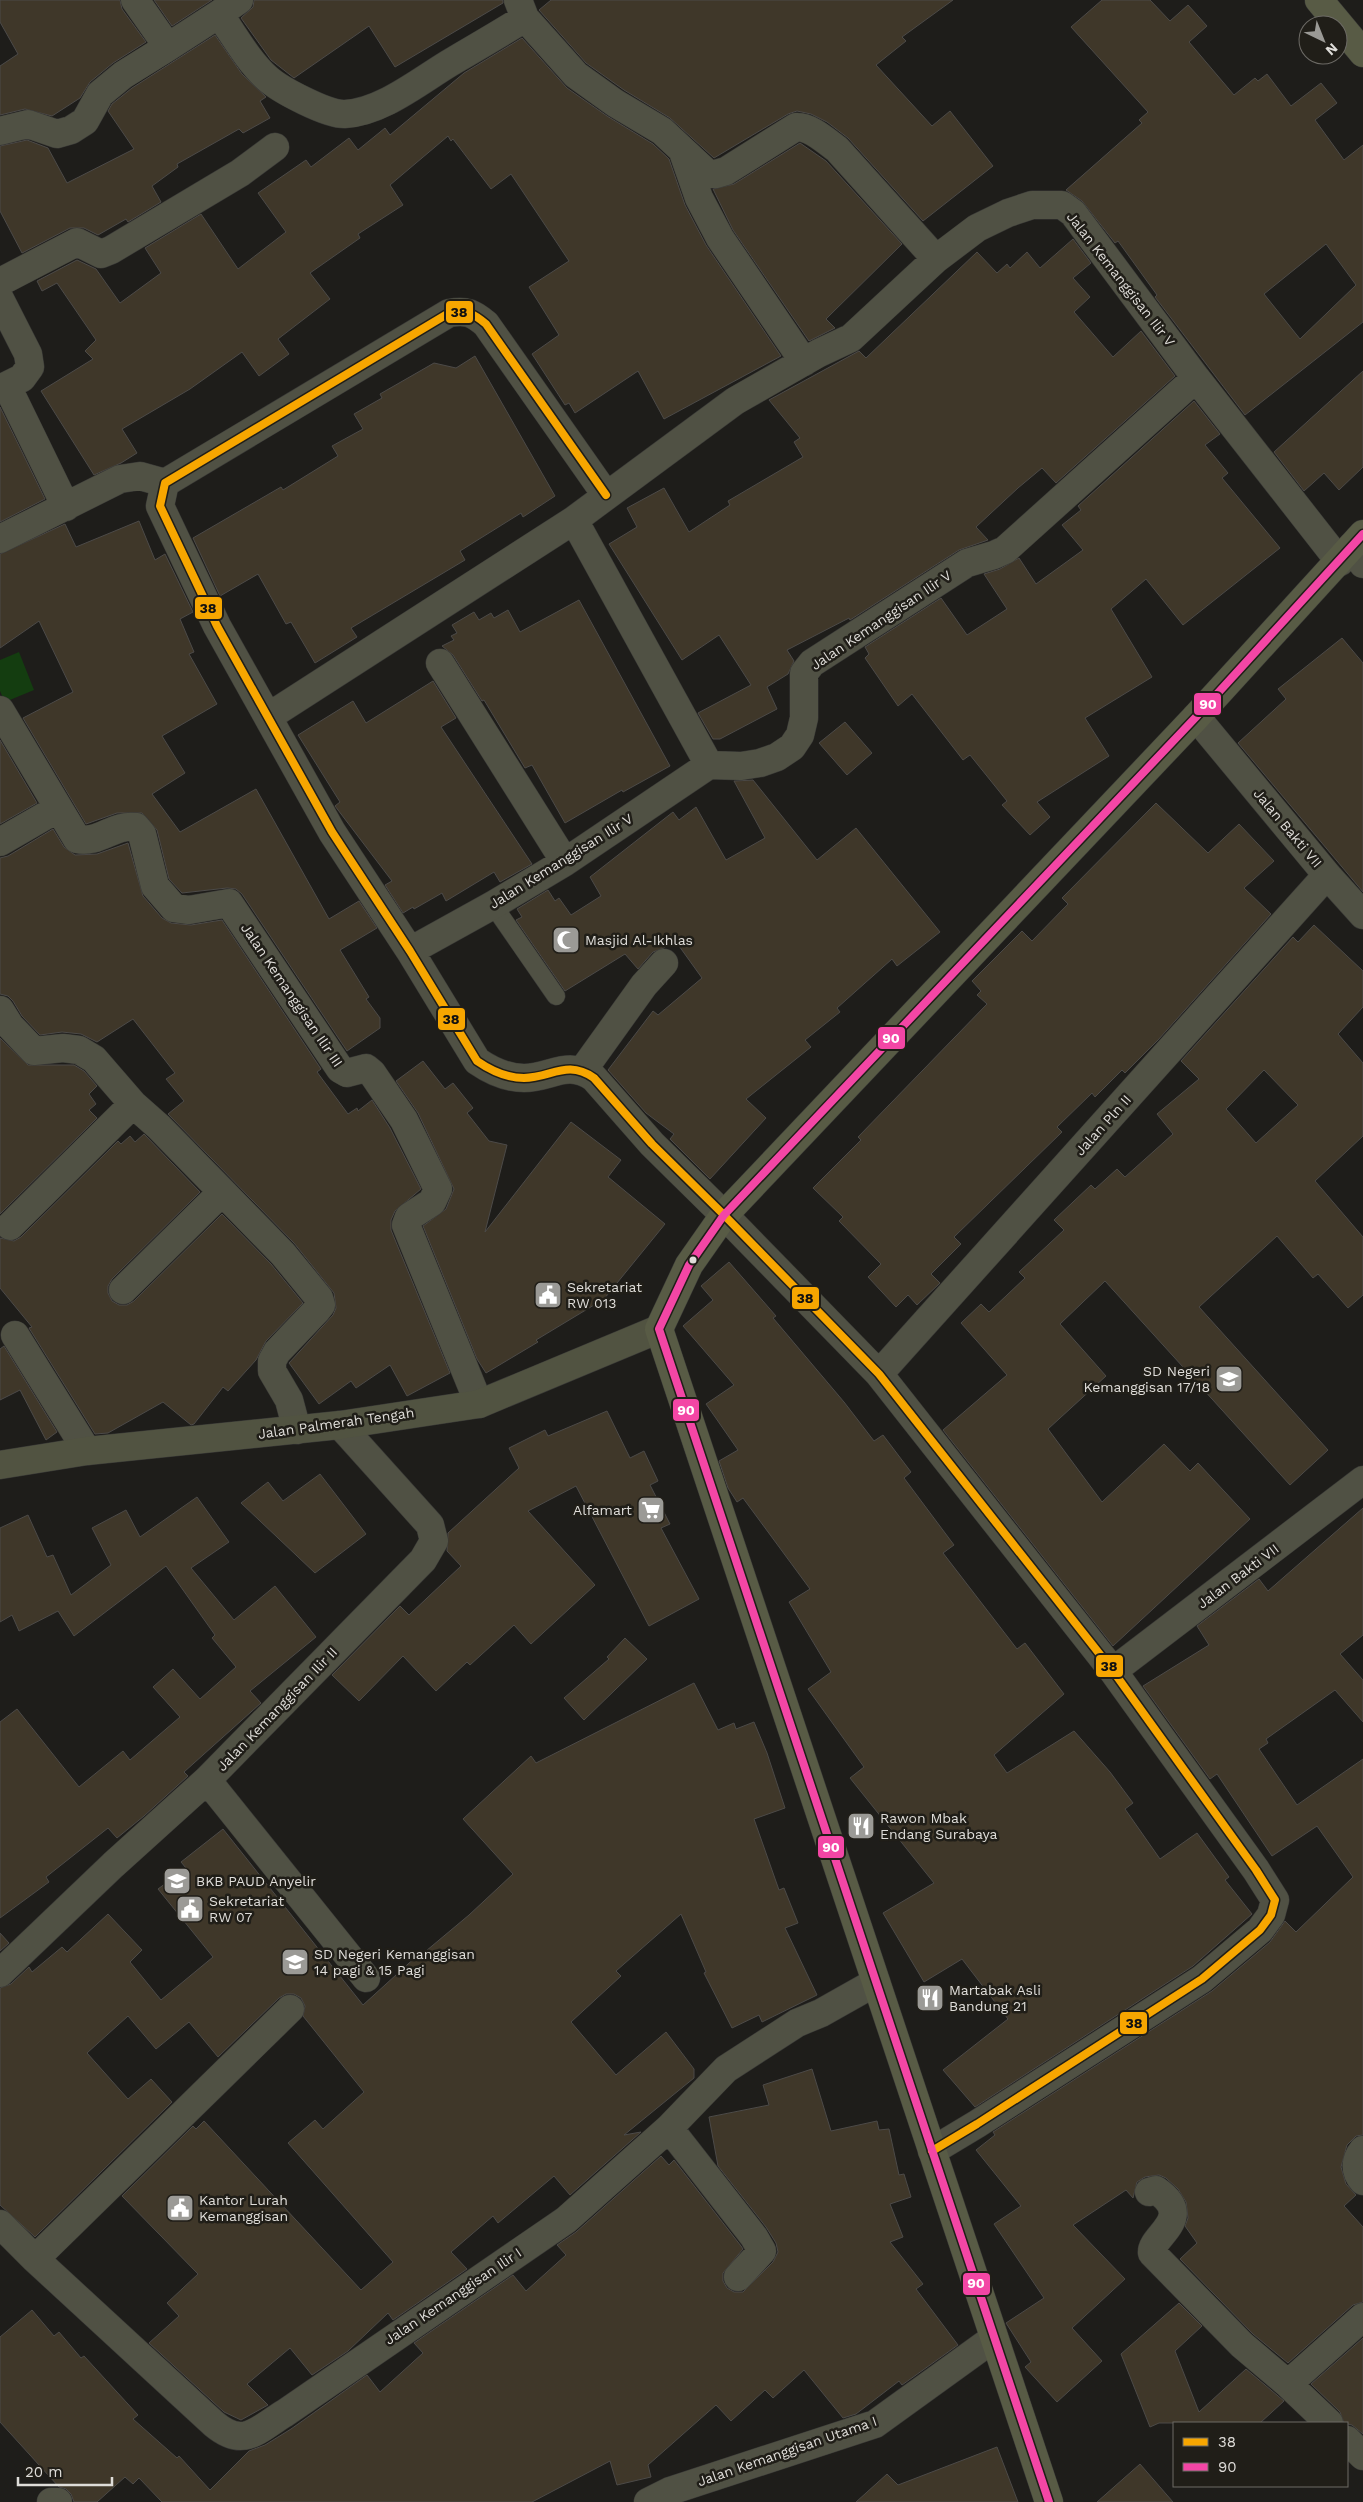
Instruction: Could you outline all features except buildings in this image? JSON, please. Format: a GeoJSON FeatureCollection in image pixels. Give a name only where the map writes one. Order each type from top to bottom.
{"type":"FeatureCollection","features":[{"type":"Feature","properties":{"kind":"main road"},"geometry":{"type":"LineString","coordinates":[[1319,0],[1363,53]]}},
{"type":"Feature","properties":{"kind":"main road"},"geometry":{"type":"LineString","coordinates":[[1049,2502],[659,1329],[689,1264],[724,1215],[1196,716],[1354,552]]}},
{"type":"Feature","properties":{"kind":"street"},"geometry":{"type":"LineString","coordinates":[[135,0],[168,47]]}},
{"type":"Feature","properties":{"kind":"street"},"geometry":{"type":"LineString","coordinates":[[0,131],[28,124],[56,134],[71,130],[85,121],[100,94],[124,75],[229,7],[267,79],[327,110],[343,115],[357,112],[414,87],[522,9],[576,75],[615,103],[662,131],[707,173],[716,174],[726,171],[796,127],[802,127],[836,149],[936,258]]}},
{"type":"Feature","properties":{"kind":"street"},"geometry":{"type":"LineString","coordinates":[[0,282],[77,242],[101,254],[111,250],[240,173],[275,147]]}},
{"type":"Feature","properties":{"kind":"street"},"geometry":{"type":"LineString","coordinates":[[684,153],[699,198],[720,238],[804,362]]}},
{"type":"Feature","properties":{"kind":"street","name":"Jalan Kemanggisan Ilir V"},"geometry":{"type":"LineString","coordinates":[[268,718],[574,520],[735,401],[851,338],[936,258],[977,228],[1008,213],[1032,205],[1062,205],[1073,213],[1196,378],[1354,552]]}},
{"type":"Feature","properties":{"kind":"street"},"geometry":{"type":"LineString","coordinates":[[0,300],[28,354],[30,367],[22,378],[3,388],[66,507]]}},
{"type":"Feature","properties":{"kind":"street"},"geometry":{"type":"LineString","coordinates":[[606,495],[486,324],[474,313],[464,311],[450,314],[165,484],[160,506],[217,626],[332,832],[410,951],[465,1044],[477,1060],[490,1070],[524,1078],[568,1069],[583,1070],[594,1078],[652,1144],[879,1374],[1113,1671],[1256,1870],[1275,1900],[1270,1915],[1260,1930],[1202,1979],[977,2124],[932,2150]]}},
{"type":"Feature","properties":{"kind":"street","name":"Jalan Kemanggisan Ilir V"},"geometry":{"type":"LineString","coordinates":[[410,951],[493,905],[564,862],[709,765],[741,766],[760,763],[777,757],[792,746],[800,736],[804,718],[804,673],[812,663],[967,563],[1005,550],[1196,378]]}},
{"type":"Feature","properties":{"kind":"street"},"geometry":{"type":"LineString","coordinates":[[0,539],[120,479],[140,476],[165,484]]}},
{"type":"Feature","properties":{"kind":"street"},"geometry":{"type":"LineString","coordinates":[[574,520],[709,765]]}},
{"type":"Feature","properties":{"kind":"street"},"geometry":{"type":"LineString","coordinates":[[440,663],[564,862]]}},
{"type":"Feature","properties":{"kind":"street"},"geometry":{"type":"LineString","coordinates":[[0,710],[57,809],[0,842]]}},
{"type":"Feature","properties":{"kind":"street","name":"Jalan Bakti VII"},"geometry":{"type":"LineString","coordinates":[[1196,716],[1327,875],[1363,915]]}},
{"type":"Feature","properties":{"kind":"street","name":"Jalan Kemanggisan Ilir III"},"geometry":{"type":"LineString","coordinates":[[57,809],[77,839],[83,841],[96,838],[125,825],[136,827],[142,834],[155,886],[174,908],[181,911],[229,903],[340,1069],[347,1072],[366,1068],[372,1073],[404,1120],[438,1189],[432,1202],[409,1217],[406,1225],[479,1404]]}},
{"type":"Feature","properties":{"kind":"street","name":"Jalan Pln II"},"geometry":{"type":"LineString","coordinates":[[879,1374],[1327,875]]}},
{"type":"Feature","properties":{"kind":"street"},"geometry":{"type":"LineString","coordinates":[[583,1070],[644,985],[664,963]]}},
{"type":"Feature","properties":{"kind":"street"},"geometry":{"type":"LineString","coordinates":[[0,1010],[10,1026],[34,1052],[64,1048],[79,1050],[94,1059],[132,1104],[159,1127],[282,1254],[320,1298],[321,1305],[276,1352],[272,1361],[272,1371],[289,1400],[297,1430]]}},
{"type":"Feature","properties":{"kind":"street"},"geometry":{"type":"LineString","coordinates":[[10,1226],[132,1104]]}},
{"type":"Feature","properties":{"kind":"street"},"geometry":{"type":"LineString","coordinates":[[123,1290],[221,1193]]}},
{"type":"Feature","properties":{"kind":"street","name":"Jalan Palmerah Tengah"},"geometry":{"type":"LineString","coordinates":[[0,1465],[87,1451],[340,1425],[479,1404],[659,1329]]}},
{"type":"Feature","properties":{"kind":"street"},"geometry":{"type":"LineString","coordinates":[[14,1335],[87,1451]]}},
{"type":"Feature","properties":{"kind":"street","name":"Jalan Kemanggisan Ilir II"},"geometry":{"type":"LineString","coordinates":[[0,1973],[113,1865],[207,1780],[423,1560],[434,1541],[430,1525],[340,1425]]}},
{"type":"Feature","properties":{"kind":"street","name":"Jalan Bakti VII"},"geometry":{"type":"LineString","coordinates":[[1113,1671],[1363,1480]]}},
{"type":"Feature","properties":{"kind":"street"},"geometry":{"type":"LineString","coordinates":[[207,1780],[366,1978]]}},
{"type":"Feature","properties":{"kind":"street","name":"Jalan Kemanggisan Ilir I"},"geometry":{"type":"LineString","coordinates":[[35,2260],[214,2424],[226,2433],[240,2438],[246,2437],[285,2413],[566,2220],[669,2128],[726,2069],[797,2023],[821,2013],[876,1982]]}},
{"type":"Feature","properties":{"kind":"street"},"geometry":{"type":"LineString","coordinates":[[0,2224],[35,2260],[290,2009]]}},
{"type":"Feature","properties":{"kind":"street"},"geometry":{"type":"LineString","coordinates":[[669,2128],[754,2237],[762,2251],[738,2277]]}},
{"type":"Feature","properties":{"kind":"street"},"geometry":{"type":"LineString","coordinates":[[1149,2192],[1156,2190],[1162,2194],[1172,2209],[1173,2219],[1169,2227],[1153,2246],[1152,2253],[1242,2346],[1288,2384],[1328,2422]]}},
{"type":"Feature","properties":{"kind":"street"},"geometry":{"type":"LineString","coordinates":[[1288,2384],[1363,2317]]}},
{"type":"Feature","properties":{"kind":"street","name":"Jalan Kemanggisan Utama I"},"geometry":{"type":"LineString","coordinates":[[665,2498],[875,2424],[994,2338]]}},
{"type":"Feature","properties":{"kind":"street"},"geometry":{"type":"LineString","coordinates":[[1348,2441],[1363,2456]]}},
{"type":"Feature","properties":{"kind":"street"},"geometry":{"type":"LineString","coordinates":[[51,2502],[58,2502]]}},
{"type":"Feature","properties":{"kind":"lane"},"geometry":{"type":"LineString","coordinates":[[493,905],[556,996]]}},
{"type":"Feature","properties":{"kind":"shaded area"},"geometry":{"type":"Polygon","coordinates":[[[19,652],[34,690],[5,702],[0,691],[0,660],[19,652]]]}},
{"type":"Feature","properties":{"kind":"transit line","name":"38"},"geometry":{"type":"LineString","coordinates":[[606,495],[486,324],[473,315],[461,312],[449,313],[165,483],[160,506],[217,626],[332,832],[410,951],[477,1061],[511,1077],[534,1077],[559,1071],[575,1070],[594,1078],[652,1144],[879,1374],[1113,1671],[1256,1870],[1275,1900],[1271,1915],[1260,1930],[1202,1979],[932,2151]]}},
{"type":"Feature","properties":{"kind":"transit line","name":"90"},"geometry":{"type":"LineString","coordinates":[[1049,2502],[659,1329],[689,1265],[724,1215],[1196,717],[1363,534]]}},
{"type":"Feature","properties":{"kind":"place","name":"Masjid Al-Ikhlas"},"geometry":{"type":"Point","coordinates":[566,940]}},
{"type":"Feature","properties":{"kind":"place","name":"Sekretariat RW 013"},"geometry":{"type":"Point","coordinates":[548,1295]}},
{"type":"Feature","properties":{"kind":"place","name":"SD Negeri Kemanggisan 17/18"},"geometry":{"type":"Point","coordinates":[1229,1379]}},
{"type":"Feature","properties":{"kind":"place","name":"Alfamart"},"geometry":{"type":"Point","coordinates":[651,1510]}},
{"type":"Feature","properties":{"kind":"place","name":"Rawon Mbak Endang Surabaya"},"geometry":{"type":"Point","coordinates":[861,1826]}},
{"type":"Feature","properties":{"kind":"place","name":"BKB PAUD Anyelir"},"geometry":{"type":"Point","coordinates":[177,1881]}},
{"type":"Feature","properties":{"kind":"place","name":"Sekretariat RW 07"},"geometry":{"type":"Point","coordinates":[190,1909]}},
{"type":"Feature","properties":{"kind":"place","name":"SD Negeri Kemanggisan 14 pagi & 15 Pagi"},"geometry":{"type":"Point","coordinates":[295,1962]}},
{"type":"Feature","properties":{"kind":"place","name":"Martabak Asli Bandung 21"},"geometry":{"type":"Point","coordinates":[930,1998]}},
{"type":"Feature","properties":{"kind":"place","name":"Kantor Lurah Kemanggisan"},"geometry":{"type":"Point","coordinates":[180,2208]}}]}
